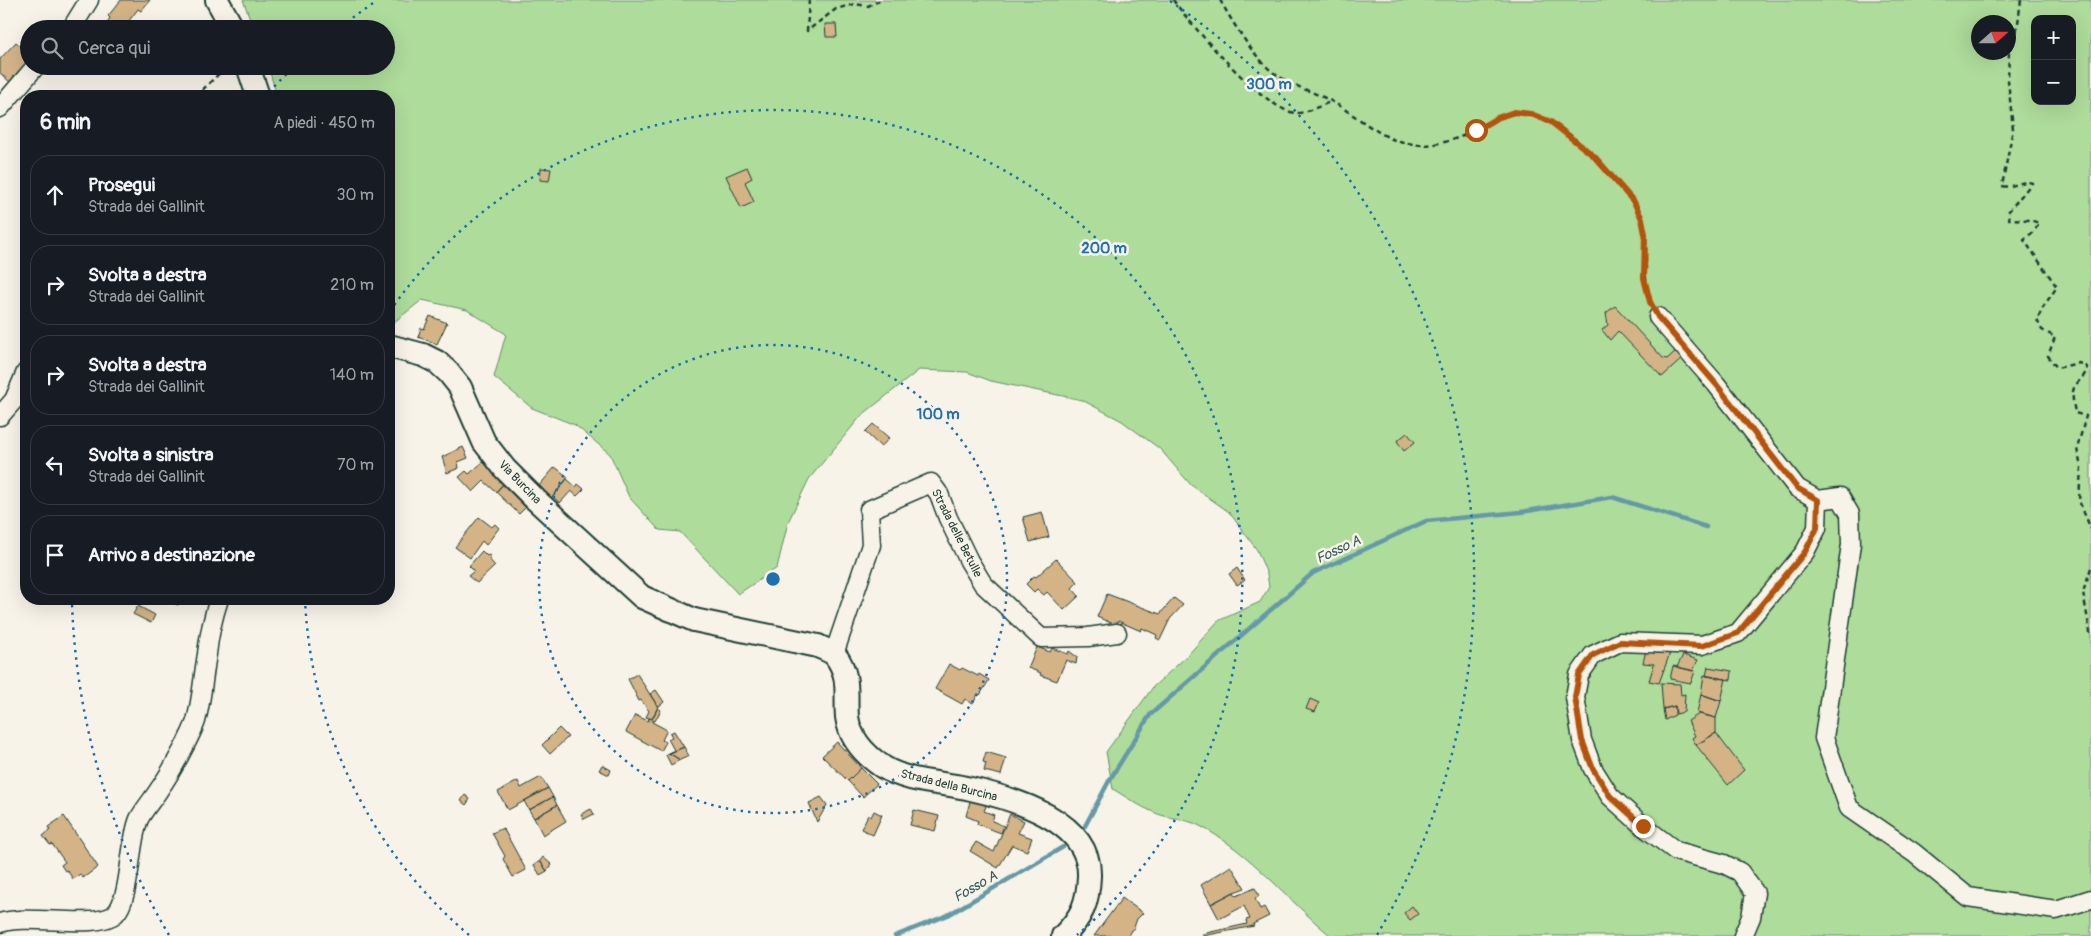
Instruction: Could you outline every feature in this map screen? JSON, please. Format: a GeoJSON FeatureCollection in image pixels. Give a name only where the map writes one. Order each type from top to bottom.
{"type":"FeatureCollection","features":[{"type":"Feature","properties":{"kind":"street"},"geometry":{"type":"LineString","coordinates":[[76,20],[88,0]]}},
{"type":"Feature","properties":{"kind":"street"},"geometry":{"type":"LineString","coordinates":[[218,0],[228,20]]}},
{"type":"Feature","properties":{"kind":"street"},"geometry":{"type":"LineString","coordinates":[[0,108],[28,75]]}},
{"type":"Feature","properties":{"kind":"street"},"geometry":{"type":"LineString","coordinates":[[251,75],[256,90]]}},
{"type":"Feature","properties":{"kind":"street"},"geometry":{"type":"LineString","coordinates":[[1658,317],[1716,384],[1797,488],[1818,500],[1840,497],[1850,514],[1851,544],[1824,738],[1849,808],[1914,852],[1968,897],[2056,910],[2091,900]]}},
{"type":"Feature","properties":{"kind":"street","name":"Via Burcina"},"geometry":{"type":"LineString","coordinates":[[395,348],[423,355],[437,362],[448,372],[460,387],[484,442],[505,469],[642,597],[694,620],[818,646],[834,654]]}},
{"type":"Feature","properties":{"kind":"street"},"geometry":{"type":"LineString","coordinates":[[0,416],[14,400],[20,386]]}},
{"type":"Feature","properties":{"kind":"street","name":"Strada delle Betulle"},"geometry":{"type":"LineString","coordinates":[[834,654],[871,545],[869,510],[931,483],[939,494],[948,518],[969,561],[983,584],[1040,638],[1117,634]]}},
{"type":"Feature","properties":{"kind":"street"},"geometry":{"type":"LineString","coordinates":[[1743,936],[1751,917],[1755,893],[1740,872],[1724,864],[1676,851],[1643,826],[1610,796],[1593,769],[1582,740],[1575,697],[1579,675],[1593,655],[1620,642],[1702,646],[1738,633],[1805,552],[1817,528],[1818,500]]}},
{"type":"Feature","properties":{"kind":"street"},"geometry":{"type":"LineString","coordinates":[[0,923],[9,920],[102,920],[115,914],[122,904],[130,856],[139,819],[162,785],[195,723],[216,605]]}},
{"type":"Feature","properties":{"kind":"street","name":"Strada della Burcina"},"geometry":{"type":"LineString","coordinates":[[834,654],[846,674],[848,718],[858,746],[868,756],[885,768],[906,776],[971,788],[1033,808],[1069,830],[1082,846],[1089,865],[1085,906],[1075,924],[1062,936]]}},
{"type":"Feature","properties":{"kind":"path"},"geometry":{"type":"LineString","coordinates":[[809,0],[810,8],[807,31],[836,9],[855,4],[868,6],[881,0]]}},
{"type":"Feature","properties":{"kind":"path"},"geometry":{"type":"LineString","coordinates":[[1173,0],[1197,30],[1263,96],[1279,108],[1297,114],[1332,102]]}},
{"type":"Feature","properties":{"kind":"path"},"geometry":{"type":"LineString","coordinates":[[1220,0],[1238,30],[1265,65],[1284,81],[1332,102],[1393,140],[1424,145],[1453,139],[1514,112],[1531,114],[1551,122],[1594,156],[1634,202],[1642,219],[1645,234],[1644,278],[1650,302],[1658,317]]}},
{"type":"Feature","properties":{"kind":"path"},"geometry":{"type":"LineString","coordinates":[[2021,0],[2018,23],[2009,50],[2008,80],[2013,129],[2002,186],[2008,188],[2027,181],[2032,183],[2008,212],[2009,218],[2039,223],[2035,230],[2024,240],[2057,287],[2043,307],[2037,320],[2042,330],[2055,337],[2048,356],[2058,368],[2079,363],[2087,367],[2086,373],[2074,389],[2074,402],[2075,414],[2086,416],[2077,449],[2081,467],[2079,501],[2091,530]]}},
{"type":"Feature","properties":{"kind":"path"},"geometry":{"type":"LineString","coordinates":[[202,90],[218,75]]}},
{"type":"Feature","properties":{"kind":"path"},"geometry":{"type":"LineString","coordinates":[[2091,568],[2083,592],[2091,638]]}},
{"type":"Feature","properties":{"kind":"green space"},"geometry":{"type":"Polygon","coordinates":[[[243,0],[2091,0],[2091,936],[1331,936],[1253,863],[1219,837],[1195,823],[1153,812],[1113,789],[1106,752],[1153,687],[1187,656],[1218,621],[1260,602],[1269,587],[1267,574],[1257,550],[1229,512],[1191,485],[1160,449],[1122,421],[1082,400],[991,381],[967,372],[919,370],[861,416],[809,479],[788,522],[777,568],[738,594],[680,532],[659,530],[629,497],[610,454],[575,425],[532,408],[494,377],[506,334],[467,310],[422,300],[395,321],[395,90],[275,90],[271,75],[395,75],[395,20],[251,20],[243,0]]]}},
{"type":"Feature","properties":{"kind":"building"},"geometry":{"type":"Polygon","coordinates":[[[121,0],[150,0],[141,11],[138,9],[130,20],[109,20],[110,18],[108,16],[121,0]]]}},
{"type":"Feature","properties":{"kind":"building"},"geometry":{"type":"Polygon","coordinates":[[[825,24],[836,24],[837,37],[826,37],[825,24]]]}},
{"type":"Feature","properties":{"kind":"building"},"geometry":{"type":"Polygon","coordinates":[[[16,42],[20,46],[20,72],[11,83],[0,73],[0,59],[16,42]]]}},
{"type":"Feature","properties":{"kind":"building"},"geometry":{"type":"Polygon","coordinates":[[[747,167],[752,178],[745,182],[754,202],[741,208],[726,176],[747,167]]]}},
{"type":"Feature","properties":{"kind":"building"},"geometry":{"type":"Polygon","coordinates":[[[541,168],[551,169],[549,181],[540,180],[541,168]]]}},
{"type":"Feature","properties":{"kind":"building"},"geometry":{"type":"Polygon","coordinates":[[[1615,306],[1663,358],[1667,359],[1677,350],[1684,357],[1662,377],[1618,331],[1610,340],[1602,330],[1608,325],[1606,313],[1615,306]]]}},
{"type":"Feature","properties":{"kind":"building"},"geometry":{"type":"Polygon","coordinates":[[[430,316],[447,323],[437,344],[418,337],[421,328],[424,329],[430,316]]]}},
{"type":"Feature","properties":{"kind":"building"},"geometry":{"type":"Polygon","coordinates":[[[873,424],[889,438],[881,447],[865,432],[873,424]]]}},
{"type":"Feature","properties":{"kind":"building"},"geometry":{"type":"Polygon","coordinates":[[[1407,433],[1415,442],[1404,451],[1397,441],[1407,433]]]}},
{"type":"Feature","properties":{"kind":"building"},"geometry":{"type":"Polygon","coordinates":[[[463,447],[468,458],[458,462],[459,468],[447,473],[442,457],[463,447]]]}},
{"type":"Feature","properties":{"kind":"building"},"geometry":{"type":"Polygon","coordinates":[[[483,462],[504,483],[496,492],[484,481],[473,492],[459,477],[466,471],[469,474],[483,462]]]}},
{"type":"Feature","properties":{"kind":"building"},"geometry":{"type":"Polygon","coordinates":[[[555,467],[568,477],[551,499],[538,487],[555,467]]]}},
{"type":"Feature","properties":{"kind":"building"},"geometry":{"type":"Polygon","coordinates":[[[567,479],[576,487],[578,484],[584,489],[577,496],[571,491],[560,503],[553,497],[567,479]]]}},
{"type":"Feature","properties":{"kind":"building"},"geometry":{"type":"Polygon","coordinates":[[[504,483],[527,506],[519,514],[496,492],[504,483]]]}},
{"type":"Feature","properties":{"kind":"building"},"geometry":{"type":"Polygon","coordinates":[[[1042,512],[1049,537],[1030,542],[1023,517],[1042,512]]]}},
{"type":"Feature","properties":{"kind":"building"},"geometry":{"type":"Polygon","coordinates":[[[479,517],[492,527],[495,524],[499,528],[486,545],[482,541],[470,558],[455,547],[479,517]]]}},
{"type":"Feature","properties":{"kind":"building"},"geometry":{"type":"Polygon","coordinates":[[[482,551],[491,557],[489,559],[495,566],[477,583],[468,576],[474,571],[469,566],[482,551]]]}},
{"type":"Feature","properties":{"kind":"building"},"geometry":{"type":"Polygon","coordinates":[[[1056,559],[1078,582],[1072,588],[1079,596],[1064,610],[1047,592],[1044,595],[1037,589],[1034,592],[1026,584],[1056,559]]]}},
{"type":"Feature","properties":{"kind":"building"},"geometry":{"type":"Polygon","coordinates":[[[1237,568],[1245,580],[1237,585],[1229,574],[1237,568]]]}},
{"type":"Feature","properties":{"kind":"building"},"geometry":{"type":"Polygon","coordinates":[[[1107,594],[1160,614],[1174,598],[1183,605],[1170,619],[1160,640],[1156,638],[1157,635],[1142,628],[1141,631],[1118,621],[1116,625],[1097,617],[1107,594]]]}},
{"type":"Feature","properties":{"kind":"building"},"geometry":{"type":"Polygon","coordinates":[[[138,606],[155,615],[151,623],[133,614],[138,606]]]}},
{"type":"Feature","properties":{"kind":"building"},"geometry":{"type":"Polygon","coordinates":[[[1037,647],[1050,652],[1052,648],[1068,654],[1069,651],[1077,657],[1076,664],[1066,660],[1057,681],[1040,675],[1041,673],[1028,668],[1037,647]]]}},
{"type":"Feature","properties":{"kind":"building"},"geometry":{"type":"Polygon","coordinates":[[[1646,650],[1670,653],[1659,683],[1649,681],[1654,664],[1643,663],[1646,650]]]}},
{"type":"Feature","properties":{"kind":"building"},"geometry":{"type":"Polygon","coordinates":[[[1683,655],[1698,660],[1693,671],[1677,667],[1683,655]]]}},
{"type":"Feature","properties":{"kind":"building"},"geometry":{"type":"Polygon","coordinates":[[[949,664],[978,676],[979,674],[989,680],[973,704],[965,699],[962,704],[935,689],[949,664]]]}},
{"type":"Feature","properties":{"kind":"building"},"geometry":{"type":"Polygon","coordinates":[[[1673,666],[1695,671],[1691,683],[1670,679],[1673,666]]]}},
{"type":"Feature","properties":{"kind":"building"},"geometry":{"type":"Polygon","coordinates":[[[1708,667],[1732,671],[1731,680],[1706,676],[1708,667]]]}},
{"type":"Feature","properties":{"kind":"building"},"geometry":{"type":"Polygon","coordinates":[[[637,674],[658,707],[652,719],[646,717],[649,711],[641,700],[639,701],[628,679],[637,674]]]}},
{"type":"Feature","properties":{"kind":"building"},"geometry":{"type":"Polygon","coordinates":[[[1704,675],[1726,679],[1721,701],[1701,694],[1704,675]]]}},
{"type":"Feature","properties":{"kind":"building"},"geometry":{"type":"Polygon","coordinates":[[[1661,683],[1680,684],[1681,695],[1685,694],[1684,712],[1676,714],[1675,706],[1663,709],[1661,683]]]}},
{"type":"Feature","properties":{"kind":"building"},"geometry":{"type":"Polygon","coordinates":[[[656,690],[664,702],[658,707],[650,694],[656,690]]]}},
{"type":"Feature","properties":{"kind":"building"},"geometry":{"type":"Polygon","coordinates":[[[1701,694],[1721,701],[1716,718],[1697,713],[1701,694]]]}},
{"type":"Feature","properties":{"kind":"building"},"geometry":{"type":"Polygon","coordinates":[[[1310,699],[1319,703],[1315,712],[1306,709],[1310,699]]]}},
{"type":"Feature","properties":{"kind":"building"},"geometry":{"type":"Polygon","coordinates":[[[1675,706],[1675,715],[1665,720],[1663,709],[1675,706]]]}},
{"type":"Feature","properties":{"kind":"building"},"geometry":{"type":"Polygon","coordinates":[[[658,707],[661,710],[655,721],[653,720],[652,722],[667,730],[662,740],[666,742],[661,751],[626,732],[635,715],[648,721],[649,718],[652,719],[658,707]]]}},
{"type":"Feature","properties":{"kind":"building"},"geometry":{"type":"Polygon","coordinates":[[[1699,714],[1716,718],[1716,733],[1696,745],[1692,738],[1695,736],[1688,721],[1699,714]]]}},
{"type":"Feature","properties":{"kind":"building"},"geometry":{"type":"Polygon","coordinates":[[[559,728],[568,737],[550,754],[542,745],[559,728]]]}},
{"type":"Feature","properties":{"kind":"building"},"geometry":{"type":"Polygon","coordinates":[[[674,731],[684,747],[666,755],[674,750],[668,739],[672,737],[670,733],[674,731]]]}},
{"type":"Feature","properties":{"kind":"building"},"geometry":{"type":"Polygon","coordinates":[[[1716,733],[1744,770],[1728,785],[1696,745],[1716,733]]]}},
{"type":"Feature","properties":{"kind":"building"},"geometry":{"type":"Polygon","coordinates":[[[837,742],[861,768],[848,781],[822,756],[837,742]]]}},
{"type":"Feature","properties":{"kind":"building"},"geometry":{"type":"Polygon","coordinates":[[[684,747],[689,756],[680,760],[669,753],[684,747]]]}},
{"type":"Feature","properties":{"kind":"building"},"geometry":{"type":"Polygon","coordinates":[[[986,752],[1006,758],[1001,775],[984,771],[986,763],[983,762],[986,752]]]}},
{"type":"Feature","properties":{"kind":"building"},"geometry":{"type":"Polygon","coordinates":[[[669,753],[680,760],[671,765],[666,755],[669,753]]]}},
{"type":"Feature","properties":{"kind":"building"},"geometry":{"type":"Polygon","coordinates":[[[602,765],[611,770],[609,775],[599,770],[602,765]]]}},
{"type":"Feature","properties":{"kind":"building"},"geometry":{"type":"Polygon","coordinates":[[[861,768],[877,784],[863,797],[848,781],[861,768]]]}},
{"type":"Feature","properties":{"kind":"building"},"geometry":{"type":"Polygon","coordinates":[[[541,777],[548,788],[508,810],[498,792],[518,781],[521,788],[541,777]]]}},
{"type":"Feature","properties":{"kind":"building"},"geometry":{"type":"Polygon","coordinates":[[[548,788],[553,797],[529,810],[524,801],[548,788]]]}},
{"type":"Feature","properties":{"kind":"building"},"geometry":{"type":"Polygon","coordinates":[[[465,795],[470,799],[466,805],[461,801],[465,795]]]}},
{"type":"Feature","properties":{"kind":"building"},"geometry":{"type":"Polygon","coordinates":[[[553,797],[557,805],[534,818],[529,810],[553,797]]]}},
{"type":"Feature","properties":{"kind":"building"},"geometry":{"type":"Polygon","coordinates":[[[821,797],[827,805],[817,822],[809,803],[821,797]]]}},
{"type":"Feature","properties":{"kind":"building"},"geometry":{"type":"Polygon","coordinates":[[[971,798],[987,804],[984,811],[994,815],[992,821],[1004,826],[1001,833],[977,824],[978,821],[966,816],[971,798]]]}},
{"type":"Feature","properties":{"kind":"building"},"geometry":{"type":"Polygon","coordinates":[[[557,805],[566,821],[543,835],[534,818],[557,805]]]}},
{"type":"Feature","properties":{"kind":"building"},"geometry":{"type":"Polygon","coordinates":[[[591,809],[594,814],[584,819],[581,814],[591,809]]]}},
{"type":"Feature","properties":{"kind":"building"},"geometry":{"type":"Polygon","coordinates":[[[914,810],[939,816],[935,831],[910,825],[914,810]]]}},
{"type":"Feature","properties":{"kind":"building"},"geometry":{"type":"Polygon","coordinates":[[[874,811],[882,815],[873,835],[861,829],[868,815],[871,817],[874,811]]]}},
{"type":"Feature","properties":{"kind":"building"},"geometry":{"type":"Polygon","coordinates":[[[1010,814],[1024,821],[1018,833],[1032,838],[1027,851],[1012,845],[998,868],[970,851],[976,842],[994,852],[1010,814]]]}},
{"type":"Feature","properties":{"kind":"building"},"geometry":{"type":"Polygon","coordinates":[[[64,816],[98,867],[83,878],[80,874],[73,879],[67,870],[65,871],[61,865],[65,862],[52,844],[50,845],[43,836],[50,830],[48,827],[64,816]]]}},
{"type":"Feature","properties":{"kind":"building"},"geometry":{"type":"Polygon","coordinates":[[[503,828],[526,870],[513,877],[503,859],[505,856],[492,833],[503,828]]]}},
{"type":"Feature","properties":{"kind":"building"},"geometry":{"type":"Polygon","coordinates":[[[543,857],[552,865],[547,871],[540,861],[543,857]]]}},
{"type":"Feature","properties":{"kind":"building"},"geometry":{"type":"Polygon","coordinates":[[[540,861],[547,871],[540,875],[534,865],[540,861]]]}},
{"type":"Feature","properties":{"kind":"building"},"geometry":{"type":"Polygon","coordinates":[[[1231,866],[1245,888],[1211,904],[1201,885],[1231,866]]]}},
{"type":"Feature","properties":{"kind":"building"},"geometry":{"type":"Polygon","coordinates":[[[1255,888],[1259,896],[1255,899],[1260,909],[1264,907],[1269,916],[1253,924],[1254,926],[1203,936],[1202,934],[1247,924],[1246,920],[1250,919],[1244,906],[1219,919],[1211,904],[1234,892],[1236,896],[1255,888]]]}},
{"type":"Feature","properties":{"kind":"building"},"geometry":{"type":"Polygon","coordinates":[[[1122,898],[1143,913],[1137,919],[1133,930],[1131,930],[1128,936],[1094,936],[1122,898]]]}},
{"type":"Feature","properties":{"kind":"building"},"geometry":{"type":"Polygon","coordinates":[[[1412,906],[1418,914],[1410,920],[1404,913],[1412,906]]]}},
{"type":"Feature","properties":{"kind":"waterway","name":"Fosso A"},"geometry":{"type":"LineString","coordinates":[[1085,826],[1109,781],[1150,715],[1313,573],[1426,521],[1521,512],[1612,497],[1706,527]]}},
{"type":"Feature","properties":{"kind":"waterway","name":"Fosso A"},"geometry":{"type":"LineString","coordinates":[[895,936],[948,915],[1063,847]]}},
{"type":"Feature","properties":{"kind":"route"},"geometry":{"type":"LineString","coordinates":[[1476,130],[1497,118],[1514,112],[1531,114],[1551,122],[1594,156],[1634,202],[1642,219],[1645,234],[1644,278],[1650,302],[1658,317],[1716,384],[1797,488],[1818,500],[1817,528],[1805,552],[1738,633],[1702,646],[1620,642],[1593,655],[1579,675],[1575,697],[1582,740],[1593,769],[1610,796],[1643,826]]}}]}
